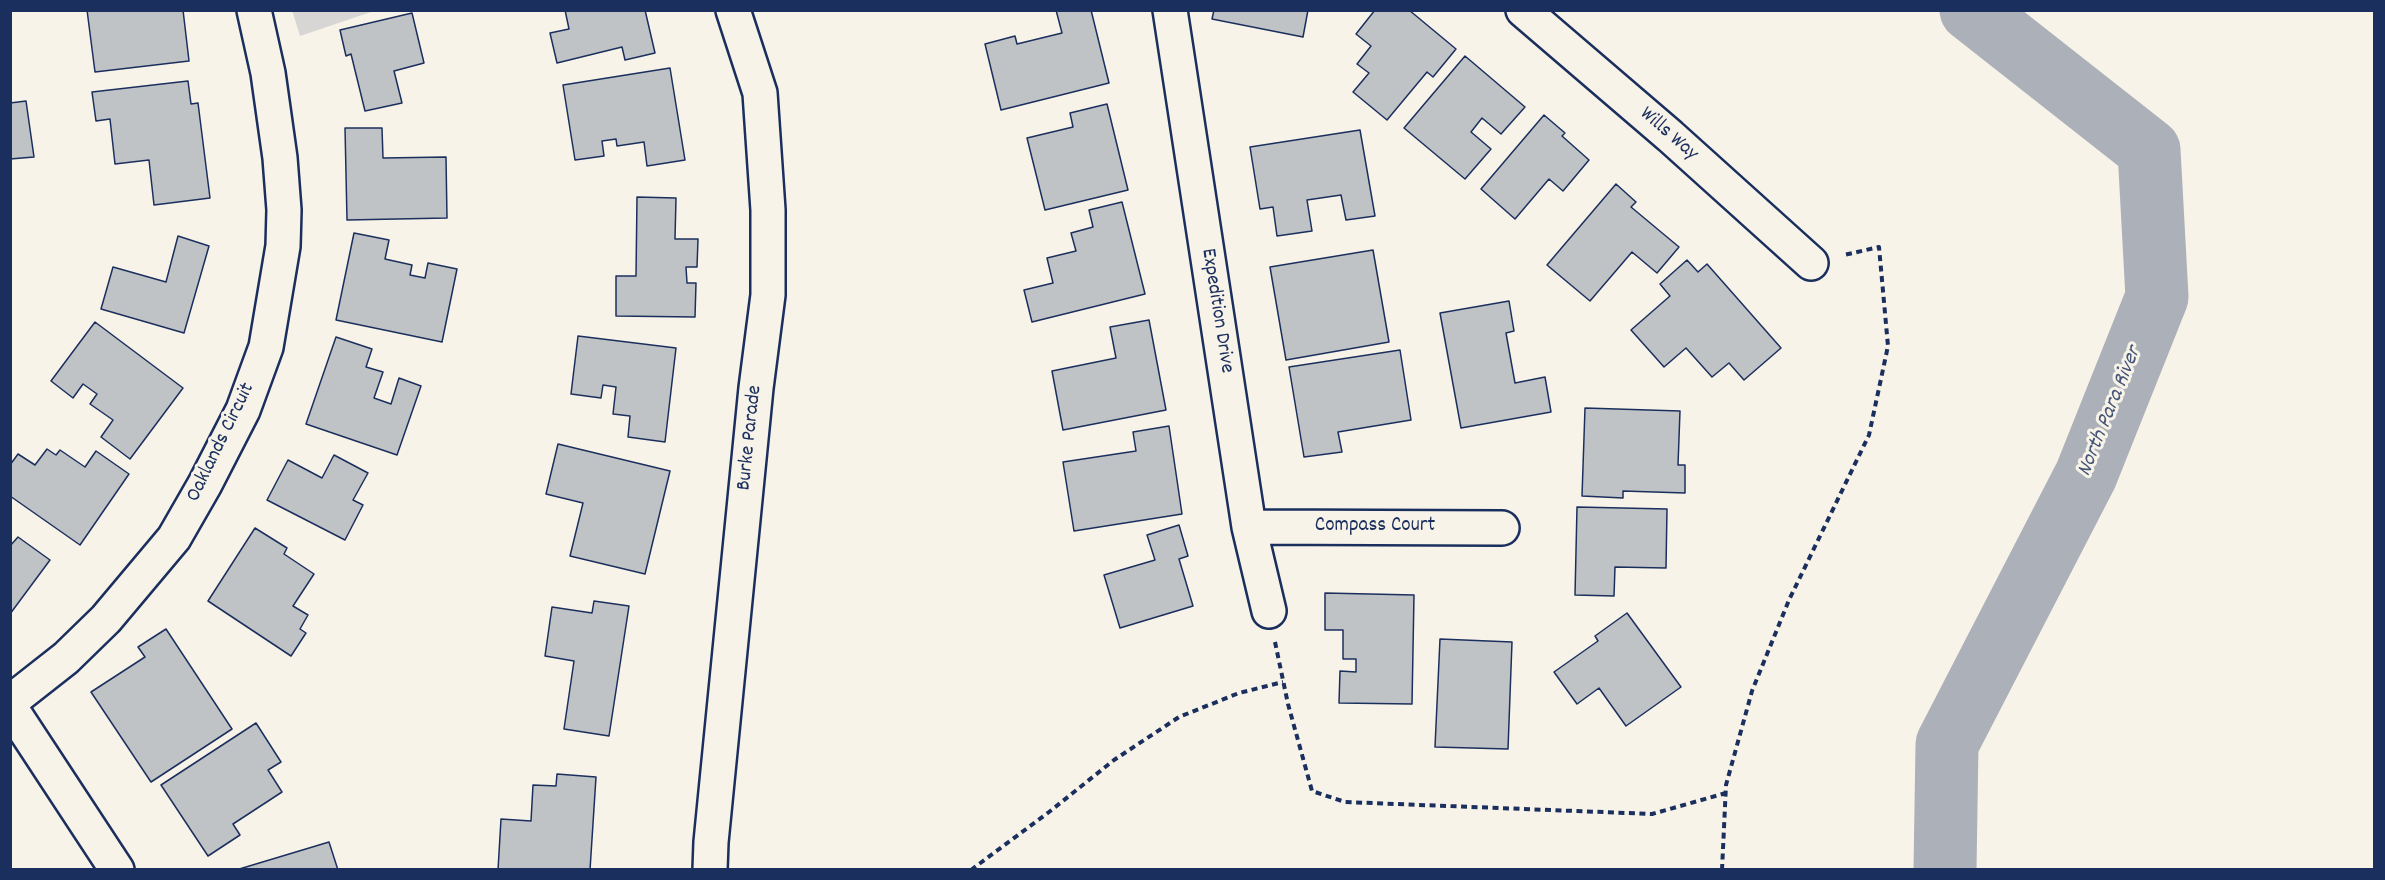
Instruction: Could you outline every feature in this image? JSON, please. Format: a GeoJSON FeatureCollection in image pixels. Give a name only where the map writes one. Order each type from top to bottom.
{"type":"FeatureCollection","features":[{"type":"Feature","properties":{"kind":"street","name":"Oaklands Circuit"},"geometry":{"type":"LineString","coordinates":[[10,702],[66,658],[105,619],[174,538],[243,410],[266,347],[283,246],[284,210],[280,158],[268,73],[254,10]]}},
{"type":"Feature","properties":{"kind":"street","name":"Burke Parade"},"geometry":{"type":"LineString","coordinates":[[710,870],[756,388],[768,295],[768,210],[760,93],[733,10]]}},
{"type":"Feature","properties":{"kind":"street","name":"Expedition Drive"},"geometry":{"type":"LineString","coordinates":[[1170,10],[1249,527],[1269,611]]}},
{"type":"Feature","properties":{"kind":"street","name":"Wills Way"},"geometry":{"type":"LineString","coordinates":[[1523,10],[1670,136],[1811,263]]}},
{"type":"Feature","properties":{"kind":"street","name":"Compass Court"},"geometry":{"type":"LineString","coordinates":[[1249,527],[1502,528]]}},
{"type":"Feature","properties":{"kind":"street"},"geometry":{"type":"LineString","coordinates":[[10,707],[117,870]]}},
{"type":"Feature","properties":{"kind":"path"},"geometry":{"type":"LineString","coordinates":[[1722,870],[1726,793],[1752,691],[1789,600],[1869,435],[1888,346],[1879,247],[1811,263]]}},
{"type":"Feature","properties":{"kind":"path"},"geometry":{"type":"LineString","coordinates":[[1269,611],[1283,682],[1312,791],[1345,802],[1652,814],[1726,793]]}},
{"type":"Feature","properties":{"kind":"path"},"geometry":{"type":"LineString","coordinates":[[971,870],[1114,760],[1179,717],[1239,693],[1283,682]]}},
{"type":"Feature","properties":{"kind":"shaded area"},"geometry":{"type":"Polygon","coordinates":[[[292,10],[374,10],[374,11],[300,36],[292,10]]]}},
{"type":"Feature","properties":{"kind":"building"},"geometry":{"type":"Polygon","coordinates":[[[87,10],[183,10],[189,61],[95,72],[87,10]]]}},
{"type":"Feature","properties":{"kind":"building"},"geometry":{"type":"Polygon","coordinates":[[[565,10],[645,10],[655,53],[625,60],[622,47],[557,63],[550,33],[569,29],[565,10]]]}},
{"type":"Feature","properties":{"kind":"building"},"geometry":{"type":"Polygon","coordinates":[[[1056,10],[1091,10],[1109,83],[1001,110],[985,44],[1015,36],[1017,44],[1062,33],[1056,10]]]}},
{"type":"Feature","properties":{"kind":"building"},"geometry":{"type":"Polygon","coordinates":[[[1214,10],[1308,10],[1303,37],[1212,19],[1214,10]]]}},
{"type":"Feature","properties":{"kind":"building"},"geometry":{"type":"Polygon","coordinates":[[[1375,10],[1409,10],[1456,49],[1433,77],[1427,72],[1387,120],[1353,92],[1369,73],[1357,64],[1371,46],[1356,34],[1375,10]]]}},
{"type":"Feature","properties":{"kind":"building"},"geometry":{"type":"Polygon","coordinates":[[[412,13],[424,63],[394,71],[402,103],[365,111],[351,54],[346,56],[340,30],[412,13]]]}},
{"type":"Feature","properties":{"kind":"building"},"geometry":{"type":"Polygon","coordinates":[[[1465,56],[1525,107],[1501,134],[1482,118],[1471,132],[1491,149],[1465,179],[1404,128],[1465,56]]]}},
{"type":"Feature","properties":{"kind":"building"},"geometry":{"type":"Polygon","coordinates":[[[670,68],[685,160],[647,166],[644,142],[617,146],[616,139],[602,141],[604,156],[575,160],[563,85],[670,68]]]}},
{"type":"Feature","properties":{"kind":"building"},"geometry":{"type":"Polygon","coordinates":[[[188,81],[191,104],[198,103],[210,198],[154,205],[149,160],[115,164],[110,119],[96,121],[92,92],[188,81]]]}},
{"type":"Feature","properties":{"kind":"building"},"geometry":{"type":"Polygon","coordinates":[[[26,101],[34,157],[10,159],[10,103],[26,101]]]}},
{"type":"Feature","properties":{"kind":"building"},"geometry":{"type":"Polygon","coordinates":[[[1107,104],[1128,190],[1045,210],[1027,138],[1073,127],[1070,113],[1107,104]]]}},
{"type":"Feature","properties":{"kind":"building"},"geometry":{"type":"Polygon","coordinates":[[[1544,115],[1565,133],[1562,136],[1589,160],[1563,191],[1549,179],[1515,219],[1481,189],[1544,115]]]}},
{"type":"Feature","properties":{"kind":"building"},"geometry":{"type":"Polygon","coordinates":[[[345,128],[382,128],[383,158],[446,157],[447,218],[347,220],[345,128]]]}},
{"type":"Feature","properties":{"kind":"building"},"geometry":{"type":"Polygon","coordinates":[[[1360,130],[1375,216],[1346,220],[1341,195],[1307,200],[1312,231],[1277,236],[1273,207],[1260,209],[1250,147],[1360,130]]]}},
{"type":"Feature","properties":{"kind":"building"},"geometry":{"type":"Polygon","coordinates":[[[1616,184],[1636,202],[1631,207],[1679,247],[1657,273],[1632,252],[1590,301],[1547,265],[1616,184]]]}},
{"type":"Feature","properties":{"kind":"building"},"geometry":{"type":"Polygon","coordinates":[[[637,197],[676,198],[675,239],[698,239],[697,267],[686,267],[687,283],[696,283],[695,317],[616,316],[616,276],[636,276],[637,197]]]}},
{"type":"Feature","properties":{"kind":"building"},"geometry":{"type":"Polygon","coordinates":[[[1122,202],[1145,294],[1032,322],[1024,290],[1053,283],[1047,258],[1076,251],[1071,233],[1093,227],[1089,210],[1122,202]]]}},
{"type":"Feature","properties":{"kind":"building"},"geometry":{"type":"Polygon","coordinates":[[[354,233],[389,240],[385,259],[412,265],[410,275],[425,278],[428,263],[457,269],[442,342],[336,320],[354,233]]]}},
{"type":"Feature","properties":{"kind":"building"},"geometry":{"type":"Polygon","coordinates":[[[178,236],[209,246],[184,333],[101,309],[113,267],[166,282],[178,236]]]}},
{"type":"Feature","properties":{"kind":"building"},"geometry":{"type":"Polygon","coordinates":[[[1373,250],[1389,342],[1286,360],[1270,267],[1373,250]]]}},
{"type":"Feature","properties":{"kind":"building"},"geometry":{"type":"Polygon","coordinates":[[[1687,260],[1698,272],[1707,264],[1781,348],[1744,380],[1729,363],[1712,377],[1686,348],[1664,367],[1631,330],[1670,296],[1660,284],[1687,260]]]}},
{"type":"Feature","properties":{"kind":"building"},"geometry":{"type":"Polygon","coordinates":[[[1509,301],[1514,331],[1506,333],[1515,383],[1545,377],[1551,412],[1461,428],[1440,313],[1509,301]]]}},
{"type":"Feature","properties":{"kind":"building"},"geometry":{"type":"Polygon","coordinates":[[[1149,320],[1166,410],[1063,430],[1052,371],[1116,358],[1110,327],[1149,320]]]}},
{"type":"Feature","properties":{"kind":"building"},"geometry":{"type":"Polygon","coordinates":[[[95,322],[183,388],[130,459],[101,437],[113,420],[90,404],[97,394],[83,384],[73,398],[51,381],[95,322]]]}},
{"type":"Feature","properties":{"kind":"building"},"geometry":{"type":"Polygon","coordinates":[[[578,336],[676,348],[665,442],[628,437],[630,416],[613,414],[616,387],[603,385],[601,398],[571,394],[578,336]]]}},
{"type":"Feature","properties":{"kind":"building"},"geometry":{"type":"Polygon","coordinates":[[[336,337],[372,349],[366,367],[383,372],[374,398],[391,404],[399,378],[421,386],[397,455],[306,424],[336,337]]]}},
{"type":"Feature","properties":{"kind":"building"},"geometry":{"type":"Polygon","coordinates":[[[1400,350],[1411,420],[1338,432],[1342,452],[1304,457],[1289,367],[1400,350]]]}},
{"type":"Feature","properties":{"kind":"building"},"geometry":{"type":"Polygon","coordinates":[[[1585,408],[1680,411],[1678,465],[1685,465],[1685,493],[1623,491],[1623,498],[1582,496],[1585,408]]]}},
{"type":"Feature","properties":{"kind":"building"},"geometry":{"type":"Polygon","coordinates":[[[1169,426],[1182,514],[1074,531],[1063,462],[1136,451],[1133,432],[1169,426]]]}},
{"type":"Feature","properties":{"kind":"building"},"geometry":{"type":"Polygon","coordinates":[[[558,444],[670,471],[645,574],[570,556],[583,503],[546,494],[558,444]]]}},
{"type":"Feature","properties":{"kind":"building"},"geometry":{"type":"Polygon","coordinates":[[[47,449],[56,455],[60,450],[85,467],[96,451],[129,474],[80,545],[10,496],[10,465],[18,454],[35,465],[47,449]]]}},
{"type":"Feature","properties":{"kind":"building"},"geometry":{"type":"Polygon","coordinates":[[[334,455],[368,473],[353,500],[363,505],[345,540],[267,500],[288,460],[322,478],[334,455]]]}},
{"type":"Feature","properties":{"kind":"building"},"geometry":{"type":"Polygon","coordinates":[[[1577,507],[1667,509],[1666,568],[1615,567],[1614,596],[1575,595],[1577,507]]]}},
{"type":"Feature","properties":{"kind":"building"},"geometry":{"type":"Polygon","coordinates":[[[1179,525],[1188,556],[1179,559],[1193,606],[1120,628],[1104,575],[1155,560],[1147,535],[1179,525]]]}},
{"type":"Feature","properties":{"kind":"building"},"geometry":{"type":"Polygon","coordinates":[[[255,528],[287,548],[284,554],[314,574],[293,606],[308,615],[300,629],[306,633],[291,656],[208,601],[255,528]]]}},
{"type":"Feature","properties":{"kind":"building"},"geometry":{"type":"Polygon","coordinates":[[[18,537],[50,560],[10,614],[10,546],[18,537]]]}},
{"type":"Feature","properties":{"kind":"building"},"geometry":{"type":"Polygon","coordinates":[[[1325,593],[1414,595],[1412,704],[1339,703],[1340,671],[1356,672],[1356,659],[1343,659],[1343,630],[1325,630],[1325,593]]]}},
{"type":"Feature","properties":{"kind":"building"},"geometry":{"type":"Polygon","coordinates":[[[594,601],[629,606],[609,736],[564,729],[574,661],[545,656],[552,607],[592,613],[594,601]]]}},
{"type":"Feature","properties":{"kind":"building"},"geometry":{"type":"Polygon","coordinates":[[[1627,613],[1681,687],[1626,726],[1599,688],[1577,704],[1554,672],[1598,641],[1595,636],[1627,613]]]}},
{"type":"Feature","properties":{"kind":"building"},"geometry":{"type":"Polygon","coordinates":[[[166,629],[232,729],[151,782],[91,692],[145,657],[138,647],[166,629]]]}},
{"type":"Feature","properties":{"kind":"building"},"geometry":{"type":"Polygon","coordinates":[[[1440,639],[1512,642],[1508,749],[1435,747],[1440,639]]]}},
{"type":"Feature","properties":{"kind":"building"},"geometry":{"type":"Polygon","coordinates":[[[256,723],[281,762],[268,770],[282,792],[233,824],[240,835],[208,856],[161,785],[256,723]]]}},
{"type":"Feature","properties":{"kind":"building"},"geometry":{"type":"Polygon","coordinates":[[[557,774],[596,777],[590,870],[498,870],[501,819],[531,821],[533,785],[556,786],[557,774]]]}},
{"type":"Feature","properties":{"kind":"building"},"geometry":{"type":"Polygon","coordinates":[[[329,842],[338,870],[236,870],[329,842]]]}},
{"type":"Feature","properties":{"kind":"waterway","name":"North Para River"},"geometry":{"type":"LineString","coordinates":[[1945,870],[1947,744],[2086,475],[2157,297],[2149,150],[1971,10]]}}]}
